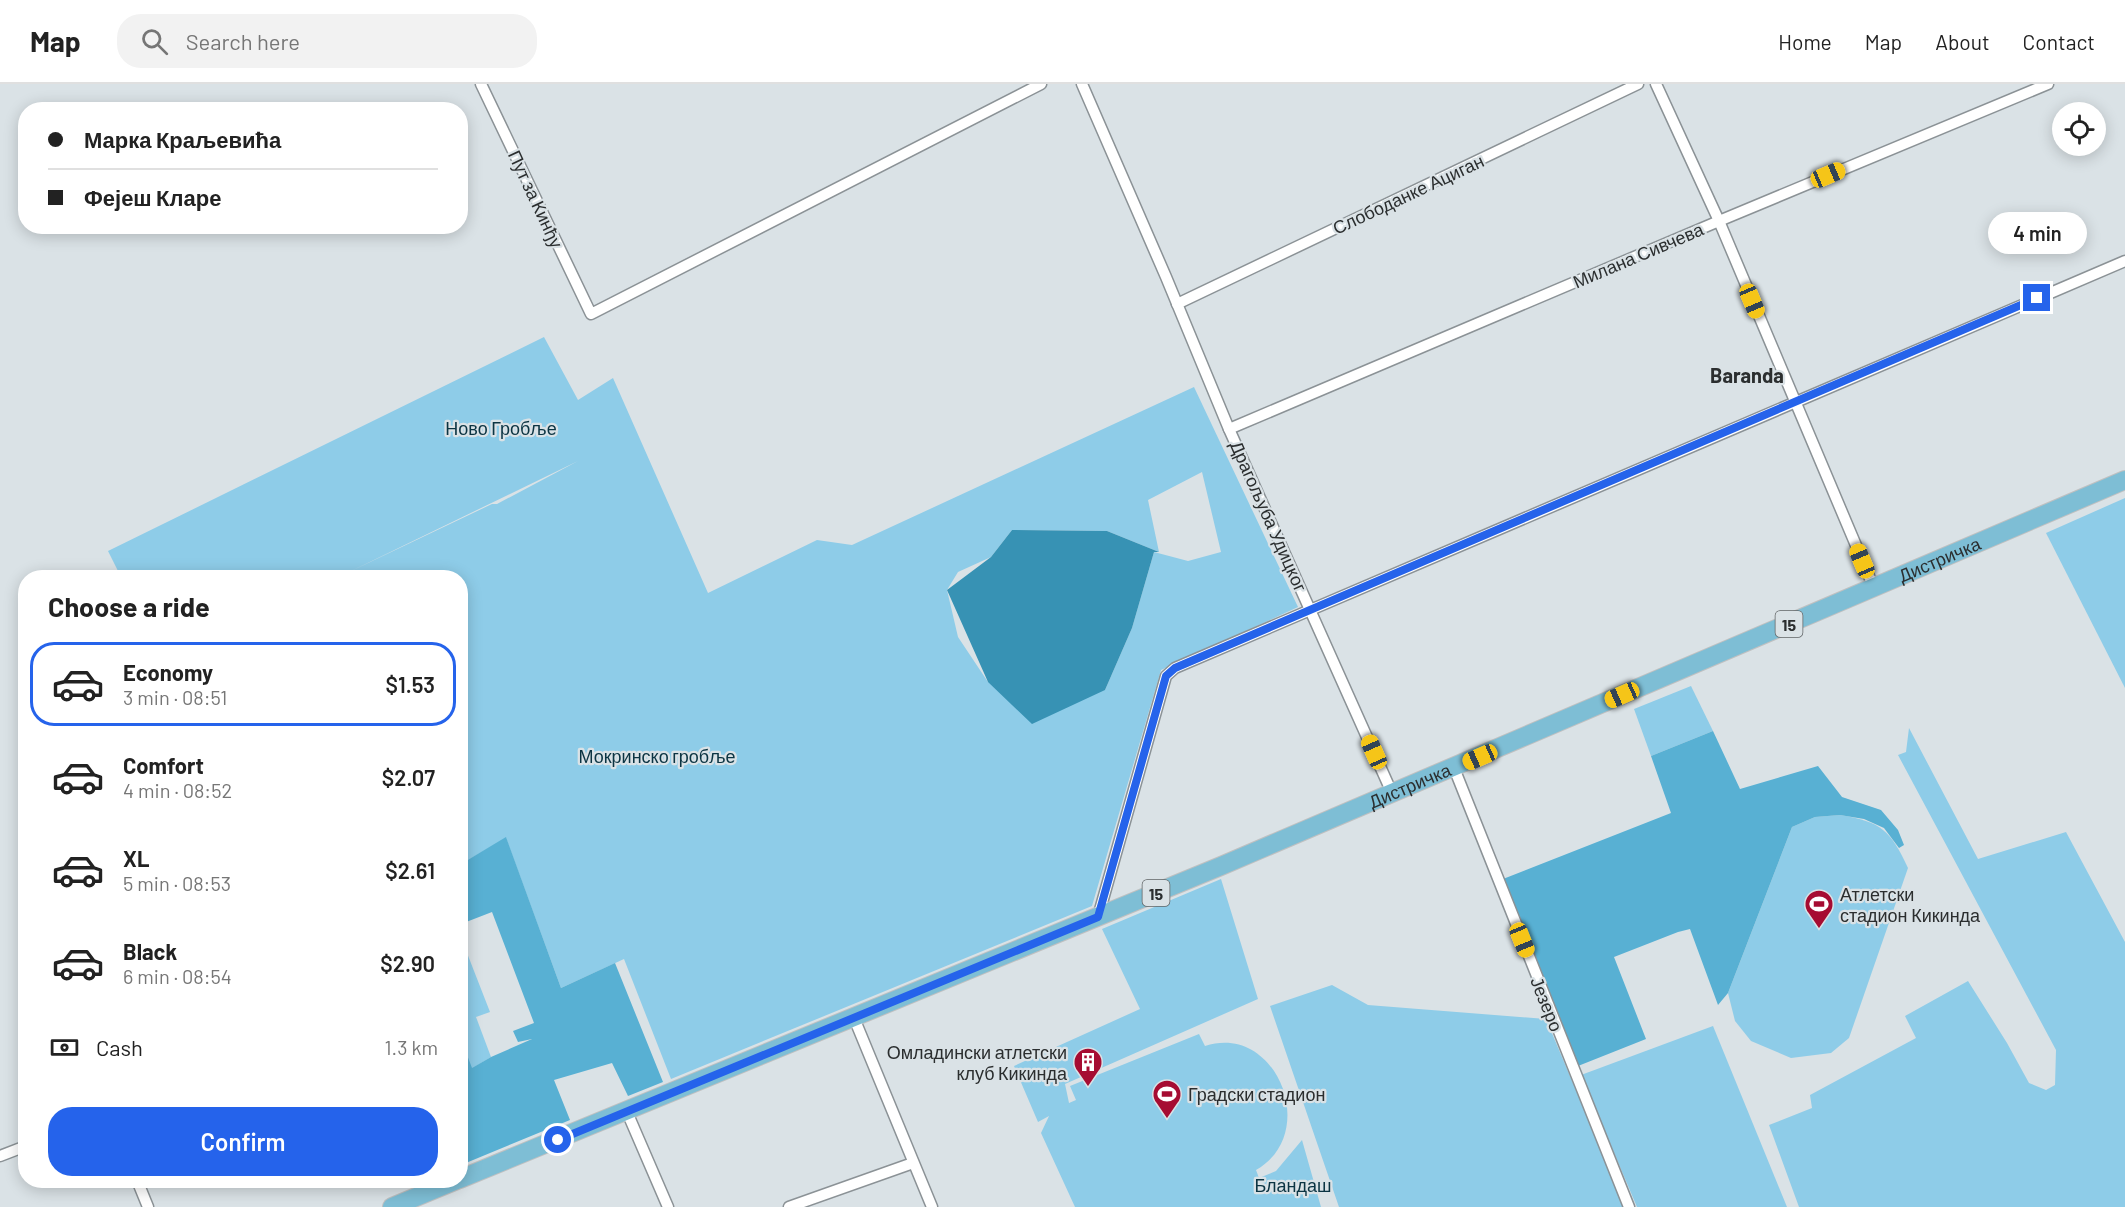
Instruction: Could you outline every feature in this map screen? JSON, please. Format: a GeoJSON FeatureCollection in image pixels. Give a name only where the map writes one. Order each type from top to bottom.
{"type":"FeatureCollection","features":[{"type":"Feature","properties":{"kind":"main road","name":"Дистричка"},"geometry":{"type":"LineString","coordinates":[[856,1017],[1454,768],[2125,480]]}},
{"type":"Feature","properties":{"kind":"main road","name":"15"},"geometry":{"type":"LineString","coordinates":[[468,1176],[856,1017]]}},
{"type":"Feature","properties":{"kind":"main road","name":"15"},"geometry":{"type":"LineString","coordinates":[[401,1205],[440,1188]]}},
{"type":"Feature","properties":{"kind":"street","name":"Пут за Кинђу"},"geometry":{"type":"LineString","coordinates":[[481,84],[591,314],[1041,84]]}},
{"type":"Feature","properties":{"kind":"street","name":"Драгољуба Удицког"},"geometry":{"type":"LineString","coordinates":[[1082,84],[1178,304],[1229,429],[1392,794]]}},
{"type":"Feature","properties":{"kind":"street","name":"Слободанке Ациган"},"geometry":{"type":"LineString","coordinates":[[1178,304],[1638,84]]}},
{"type":"Feature","properties":{"kind":"street"},"geometry":{"type":"LineString","coordinates":[[1656,84],[1719,220],[1874,588]]}},
{"type":"Feature","properties":{"kind":"street","name":"Милана Сивчева"},"geometry":{"type":"LineString","coordinates":[[1229,429],[1719,220],[2048,84]]}},
{"type":"Feature","properties":{"kind":"street"},"geometry":{"type":"LineString","coordinates":[[1098,917],[1166,676],[1175,668],[2125,261]]}},
{"type":"Feature","properties":{"kind":"street","name":"Језеро"},"geometry":{"type":"LineString","coordinates":[[1454,768],[1629,1207]]}},
{"type":"Feature","properties":{"kind":"street"},"geometry":{"type":"LineString","coordinates":[[856,1017],[932,1207]]}},
{"type":"Feature","properties":{"kind":"street"},"geometry":{"type":"LineString","coordinates":[[627,1112],[668,1207]]}},
{"type":"Feature","properties":{"kind":"street"},"geometry":{"type":"LineString","coordinates":[[0,1156],[18,1149]]}},
{"type":"Feature","properties":{"kind":"street"},"geometry":{"type":"LineString","coordinates":[[789,1207],[914,1163]]}},
{"type":"Feature","properties":{"kind":"street"},"geometry":{"type":"LineString","coordinates":[[140,1188],[148,1207]]}},
{"type":"Feature","properties":{"kind":"green space"},"geometry":{"type":"Polygon","coordinates":[[[544,337],[578,400],[613,378],[708,593],[817,540],[852,545],[1194,387],[1298,607],[1161,670],[1092,906],[671,1079],[624,959],[561,988],[506,838],[468,860],[468,570],[353,570],[492,504],[497,504],[578,461],[353,570],[118,570],[108,551],[544,337]],[[1202,472],[1148,500],[1159,552],[1107,531],[1012,530],[991,557],[958,572],[947,590],[958,637],[988,682],[1105,690],[1132,628],[1154,552],[1188,561],[1221,552],[1202,472]]]}},
{"type":"Feature","properties":{"kind":"green space"},"geometry":{"type":"Polygon","coordinates":[[[2125,498],[2125,688],[2046,533],[2125,498]]]}},
{"type":"Feature","properties":{"kind":"green space"},"geometry":{"type":"Polygon","coordinates":[[[1691,686],[1713,731],[1651,756],[1634,709],[1691,686]]]}},
{"type":"Feature","properties":{"kind":"green space"},"geometry":{"type":"Polygon","coordinates":[[[1909,728],[1978,859],[2066,832],[2125,942],[2125,1207],[1799,1207],[1769,1125],[1812,1108],[1810,1095],[1916,1038],[1905,1016],[1968,981],[2029,1083],[2046,1090],[2055,1085],[2056,1050],[1898,755],[1906,752],[1909,728]]]}},
{"type":"Feature","properties":{"kind":"green space","name":"Атлетски стадион Кикинда"},"geometry":{"type":"Polygon","coordinates":[[[1840,815],[1866,821],[1883,830],[1896,845],[1908,868],[1849,1038],[1831,1053],[1791,1058],[1751,1041],[1735,1021],[1728,993],[1792,827],[1815,817],[1840,815]]]}},
{"type":"Feature","properties":{"kind":"green space","name":"Бландаш"},"geometry":{"type":"Polygon","coordinates":[[[1221,879],[1258,999],[1065,1084],[1069,1103],[1076,1100],[1070,1086],[1199,1034],[1205,1046],[1230,1043],[1252,1050],[1269,1065],[1282,1085],[1287,1108],[1285,1132],[1275,1153],[1256,1170],[1259,1178],[1276,1171],[1302,1140],[1321,1207],[1075,1207],[1041,1133],[1049,1116],[1038,1122],[1014,1066],[1140,1009],[1102,929],[1221,879]]]}},
{"type":"Feature","properties":{"kind":"green space"},"geometry":{"type":"Polygon","coordinates":[[[468,956],[490,1012],[476,1017],[491,1057],[471,1069],[468,1060],[468,956]]]}},
{"type":"Feature","properties":{"kind":"green space"},"geometry":{"type":"Polygon","coordinates":[[[1332,985],[1368,1005],[1546,1019],[1625,1207],[1339,1207],[1270,1006],[1332,985]]]}},
{"type":"Feature","properties":{"kind":"green space"},"geometry":{"type":"Polygon","coordinates":[[[1713,1026],[1787,1207],[1637,1207],[1581,1075],[1713,1026]]]}},
{"type":"Feature","properties":{"kind":"shaded area"},"geometry":{"type":"Polygon","coordinates":[[[1012,530],[1107,531],[1159,552],[1154,552],[1132,628],[1105,690],[1032,724],[988,682],[947,590],[991,557],[1012,530]]]}},
{"type":"Feature","properties":{"kind":"shaded area"},"geometry":{"type":"Polygon","coordinates":[[[1713,731],[1740,789],[1818,766],[1842,797],[1881,810],[1898,830],[1904,845],[1899,848],[1884,828],[1864,819],[1840,815],[1815,817],[1792,827],[1728,993],[1718,1005],[1690,929],[1614,957],[1646,1039],[1578,1066],[1503,879],[1671,813],[1651,756],[1713,731]]]}},
{"type":"Feature","properties":{"kind":"shaded area"},"geometry":{"type":"Polygon","coordinates":[[[506,837],[561,988],[615,963],[663,1082],[628,1096],[612,1063],[554,1080],[570,1120],[468,1162],[468,1057],[472,1068],[532,1039],[518,1042],[513,1031],[534,1023],[492,912],[468,921],[468,860],[506,837]]]}},
{"type":"Feature","properties":{"kind":"place","name":"Атлетски стадион Кикинда"},"geometry":{"type":"Point","coordinates":[1819,930]}},
{"type":"Feature","properties":{"kind":"place","name":"Омладински атлетски клуб Кикинда"},"geometry":{"type":"Point","coordinates":[1088,1088]}},
{"type":"Feature","properties":{"kind":"place","name":"Градски стадион"},"geometry":{"type":"Point","coordinates":[1167,1120]}},
{"type":"Feature","properties":{"kind":"district","name":"Baranda"},"geometry":{"type":"Point","coordinates":[1747,375]}},
{"type":"Feature","properties":{"kind":"route"},"geometry":{"type":"LineString","coordinates":[[558,1140],[1098,917],[1166,676],[1175,668],[2037,298]]}},
{"type":"Feature","properties":{"kind":"park label","name":"Ново Гробље"},"geometry":{"type":"Point","coordinates":[501,428]}},
{"type":"Feature","properties":{"kind":"park label","name":"Мокринско гробље"},"geometry":{"type":"Point","coordinates":[657,756]}}]}
